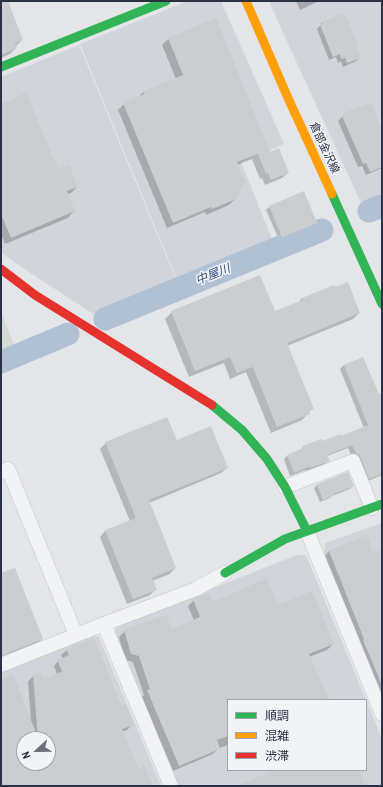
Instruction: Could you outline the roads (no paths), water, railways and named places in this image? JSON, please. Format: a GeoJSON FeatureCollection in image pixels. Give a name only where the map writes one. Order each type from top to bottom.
{"type":"FeatureCollection","features":[{"type":"Feature","properties":{"kind":"street"},"geometry":{"type":"LineString","coordinates":[[1,67],[166,1]]}},
{"type":"Feature","properties":{"kind":"street","name":"倉部金沢線"},"geometry":{"type":"LineString","coordinates":[[246,1],[288,98],[382,304]]}},
{"type":"Feature","properties":{"kind":"street"},"geometry":{"type":"LineString","coordinates":[[1,269],[35,295],[108,340],[149,368],[211,405],[242,430],[267,459],[285,487],[306,531],[382,714]]}},
{"type":"Feature","properties":{"kind":"street"},"geometry":{"type":"LineString","coordinates":[[1,666],[76,635],[196,589],[285,539],[377,506],[353,461],[285,487]]}},
{"type":"Feature","properties":{"kind":"street"},"geometry":{"type":"LineString","coordinates":[[1,472],[8,469],[76,635]]}},
{"type":"Feature","properties":{"kind":"street"},"geometry":{"type":"LineString","coordinates":[[104,624],[171,786]]}},
{"type":"Feature","properties":{"kind":"waterway","name":"中屋川"},"geometry":{"type":"LineString","coordinates":[[369,211],[382,206]]}},
{"type":"Feature","properties":{"kind":"waterway","name":"中屋川"},"geometry":{"type":"LineString","coordinates":[[105,319],[322,230]]}},
{"type":"Feature","properties":{"kind":"waterway","name":"中屋川"},"geometry":{"type":"LineString","coordinates":[[1,362],[68,334]]}}]}
